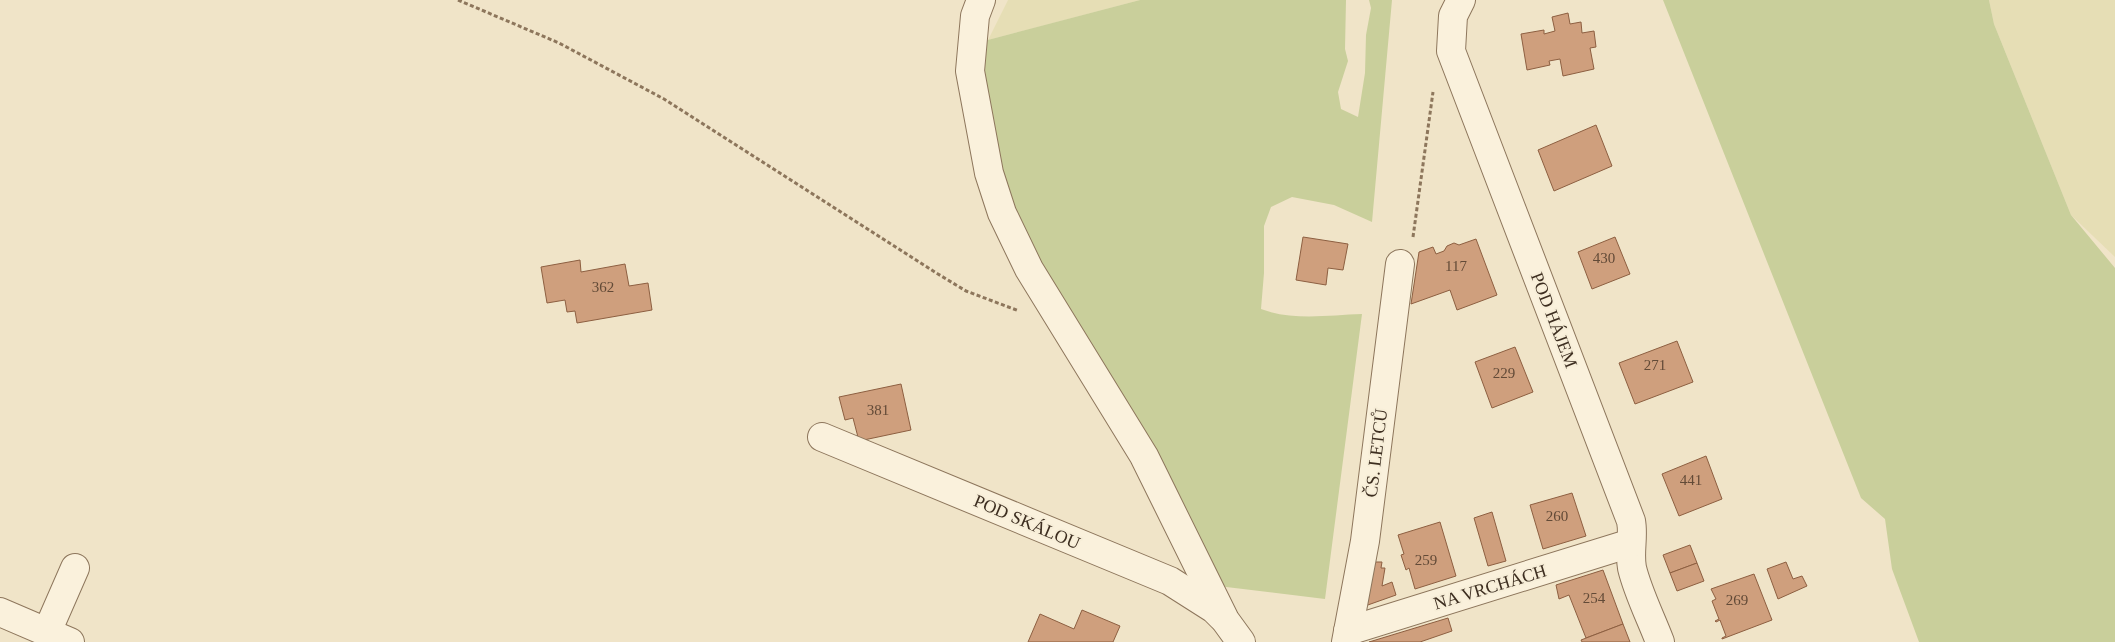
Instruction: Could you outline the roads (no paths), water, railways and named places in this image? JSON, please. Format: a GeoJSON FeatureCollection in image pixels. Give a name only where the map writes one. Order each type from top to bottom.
{"type":"FeatureCollection","features":[{"type":"Feature","properties":{"kind":"street"},"geometry":{"type":"LineString","coordinates":[[981,0],[975,16],[970,71],[989,173],[1002,213],[1029,269],[1144,456],[1225,620],[1241,642]]}},
{"type":"Feature","properties":{"kind":"street","name":"POD HÁJEM"},"geometry":{"type":"LineString","coordinates":[[1461,0],[1453,16],[1451,51],[1630,520],[1632,530],[1630,555],[1632,568],[1660,642]]}},
{"type":"Feature","properties":{"kind":"street","name":"ČS. LETCŮ"},"geometry":{"type":"LineString","coordinates":[[1347,636],[1365,541],[1400,264]]}},
{"type":"Feature","properties":{"kind":"street","name":"POD SKÁLOU"},"geometry":{"type":"LineString","coordinates":[[822,437],[1170,581],[1214,609],[1225,620]]}},
{"type":"Feature","properties":{"kind":"street","name":"NA VRCHÁCH"},"geometry":{"type":"LineString","coordinates":[[1347,636],[1631,543]]}},
{"type":"Feature","properties":{"kind":"street"},"geometry":{"type":"LineString","coordinates":[[0,612],[58,637],[74,568]]}}]}
